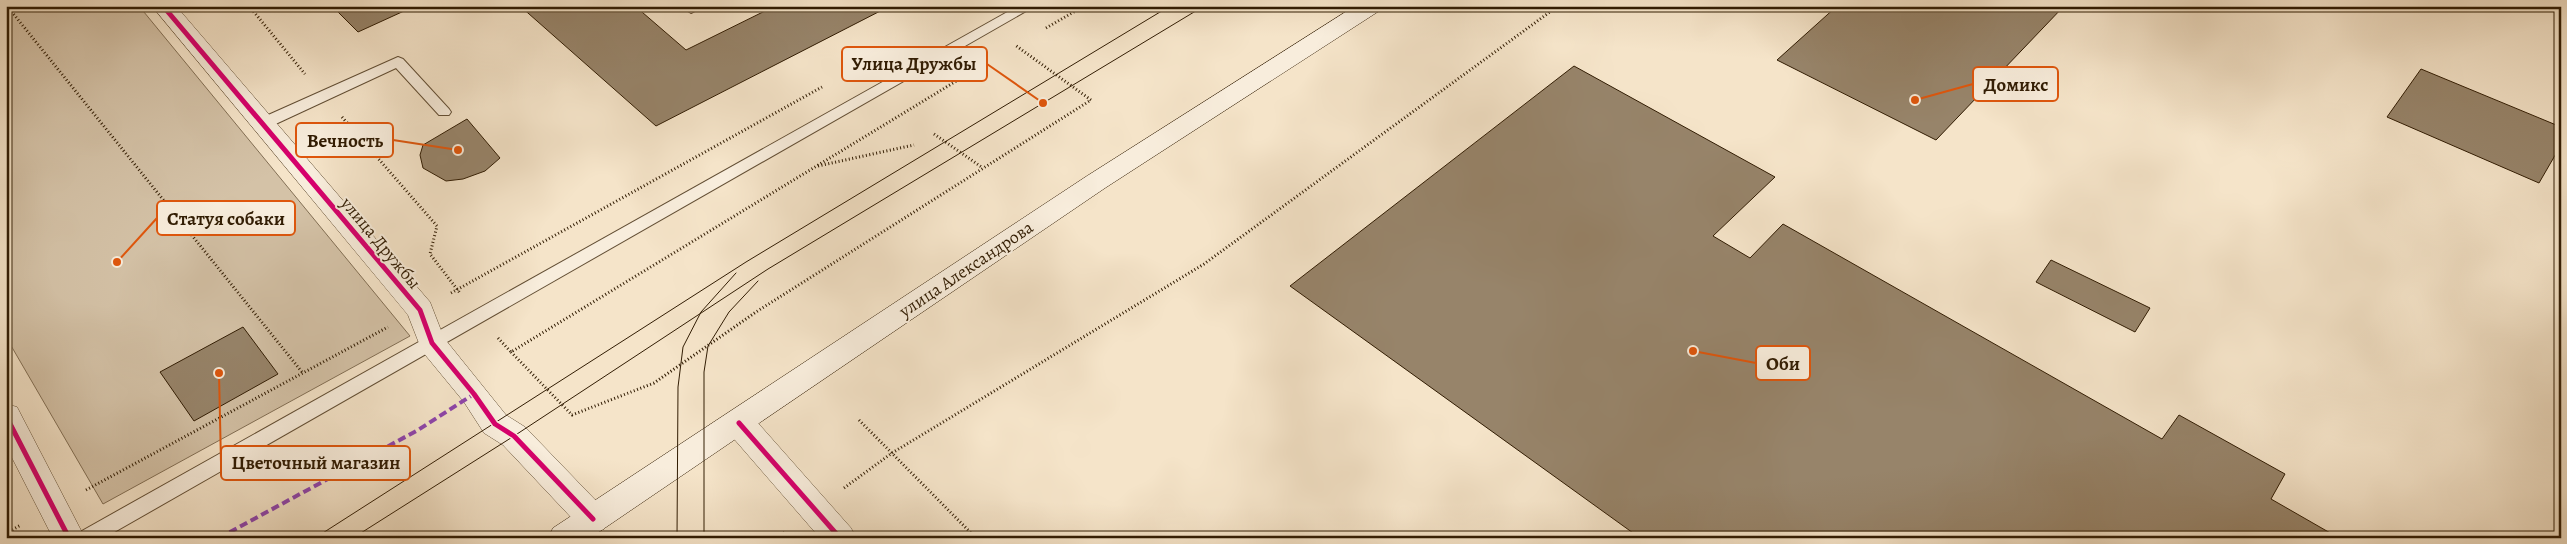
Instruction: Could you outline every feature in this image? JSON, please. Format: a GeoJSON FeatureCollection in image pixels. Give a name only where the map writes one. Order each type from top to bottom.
{"type":"FeatureCollection","features":[{"type":"Feature","properties":{"kind":"street","name":"улица Дружбы"},"geometry":{"type":"LineString","coordinates":[[163,6],[420,310],[432,343],[474,394],[495,424],[514,436],[593,519]]}},
{"type":"Feature","properties":{"kind":"street","name":"улица Александрова"},"geometry":{"type":"LineString","coordinates":[[564,538],[739,423],[1096,182],[1371,6]]}},
{"type":"Feature","properties":{"kind":"street"},"geometry":{"type":"LineString","coordinates":[[6,416],[70,538]]}},
{"type":"Feature","properties":{"kind":"street"},"geometry":{"type":"LineString","coordinates":[[739,423],[840,538]]}},
{"type":"Feature","properties":{"kind":"lane"},"geometry":{"type":"LineString","coordinates":[[687,6],[691,9],[697,6]]}},
{"type":"Feature","properties":{"kind":"lane"},"geometry":{"type":"LineString","coordinates":[[87,538],[1028,6]]}},
{"type":"Feature","properties":{"kind":"lane"},"geometry":{"type":"LineString","coordinates":[[262,124],[398,62],[444,112]]}},
{"type":"Feature","properties":{"kind":"path"},"geometry":{"type":"LineString","coordinates":[[7,6],[302,372]]}},
{"type":"Feature","properties":{"kind":"path"},"geometry":{"type":"LineString","coordinates":[[249,6],[324,96]]}},
{"type":"Feature","properties":{"kind":"path"},"geometry":{"type":"LineString","coordinates":[[840,490],[892,453],[1204,264],[1558,6]]}},
{"type":"Feature","properties":{"kind":"path"},"geometry":{"type":"LineString","coordinates":[[511,352],[572,415],[654,383],[756,312],[1090,100],[1015,45]]}},
{"type":"Feature","properties":{"kind":"path"},"geometry":{"type":"LineString","coordinates":[[6,533],[420,310],[829,83]]}},
{"type":"Feature","properties":{"kind":"path"},"geometry":{"type":"LineString","coordinates":[[934,134],[983,168]]}},
{"type":"Feature","properties":{"kind":"path"},"geometry":{"type":"LineString","coordinates":[[815,167],[914,145]]}},
{"type":"Feature","properties":{"kind":"path"},"geometry":{"type":"LineString","coordinates":[[859,420],[976,538]]}},
{"type":"Feature","properties":{"kind":"shaded area"},"geometry":{"type":"Polygon","coordinates":[[[6,6],[139,6],[410,336],[103,504],[6,337],[6,6]]]}},
{"type":"Feature","properties":{"kind":"building"},"geometry":{"type":"Polygon","coordinates":[[[332,6],[415,6],[358,32],[332,6]]]}},
{"type":"Feature","properties":{"kind":"building"},"geometry":{"type":"Polygon","coordinates":[[[520,6],[635,6],[686,50],[775,6],[890,6],[656,126],[520,6]]]}},
{"type":"Feature","properties":{"kind":"building"},"geometry":{"type":"Polygon","coordinates":[[[1837,6],[2064,6],[1936,140],[1777,60],[1837,6]]]}},
{"type":"Feature","properties":{"kind":"building"},"geometry":{"type":"Polygon","coordinates":[[[1574,66],[1775,177],[1713,236],[1750,258],[1783,224],[2162,439],[2179,415],[2285,474],[2271,499],[2339,538],[1640,538],[1290,286],[1574,66]]]}},
{"type":"Feature","properties":{"kind":"building"},"geometry":{"type":"Polygon","coordinates":[[[2421,69],[2561,127],[2561,145],[2539,183],[2387,117],[2421,69]]]}},
{"type":"Feature","properties":{"kind":"building"},"geometry":{"type":"Polygon","coordinates":[[[467,119],[500,158],[485,171],[463,179],[446,181],[423,168],[420,155],[423,145],[467,119]]]}},
{"type":"Feature","properties":{"kind":"building"},"geometry":{"type":"Polygon","coordinates":[[[2051,260],[2150,308],[2135,332],[2036,282],[2051,260]]]}},
{"type":"Feature","properties":{"kind":"building"},"geometry":{"type":"Polygon","coordinates":[[[243,327],[278,374],[194,421],[160,372],[243,327]]]}},
{"type":"Feature","properties":{"kind":"tram line"},"geometry":{"type":"LineString","coordinates":[[315,538],[746,262],[1170,6]]}},
{"type":"Feature","properties":{"kind":"tram line"},"geometry":{"type":"LineString","coordinates":[[700,314],[768,269],[1204,6]]}},
{"type":"Feature","properties":{"kind":"tram line"},"geometry":{"type":"LineString","coordinates":[[700,314],[736,273]]}},
{"type":"Feature","properties":{"kind":"tram line"},"geometry":{"type":"LineString","coordinates":[[704,538],[704,372],[708,346],[729,312],[758,281]]}},
{"type":"Feature","properties":{"kind":"tram line"},"geometry":{"type":"LineString","coordinates":[[353,538],[514,436],[700,314]]}},
{"type":"Feature","properties":{"kind":"tram line"},"geometry":{"type":"LineString","coordinates":[[677,538],[678,387],[683,347],[700,314]]}},
{"type":"Feature","properties":{"kind":"marked path"},"geometry":{"type":"LineString","coordinates":[[219,538],[418,430],[474,394]]}},
{"type":"Feature","properties":{"kind":"cycle path"},"geometry":{"type":"LineString","coordinates":[[163,6],[420,310],[432,343],[474,394],[495,424],[514,436],[593,519]]}},
{"type":"Feature","properties":{"kind":"cycle path"},"geometry":{"type":"LineString","coordinates":[[6,416],[69,538]]}},
{"type":"Feature","properties":{"kind":"cycle path"},"geometry":{"type":"LineString","coordinates":[[739,423],[840,538]]}},
{"type":"Feature","properties":{"kind":"place","name":"Домикс"},"geometry":{"type":"Point","coordinates":[1915,100]}},
{"type":"Feature","properties":{"kind":"place","name":"Улица Дружбы"},"geometry":{"type":"Point","coordinates":[1043,103]}},
{"type":"Feature","properties":{"kind":"place","name":"Вечность"},"geometry":{"type":"Point","coordinates":[458,150]}},
{"type":"Feature","properties":{"kind":"place","name":"Статуя собаки"},"geometry":{"type":"Point","coordinates":[117,262]}},
{"type":"Feature","properties":{"kind":"place","name":"Оби"},"geometry":{"type":"Point","coordinates":[1693,351]}},
{"type":"Feature","properties":{"kind":"place","name":"Цветочный магазин"},"geometry":{"type":"Point","coordinates":[219,373]}}]}
